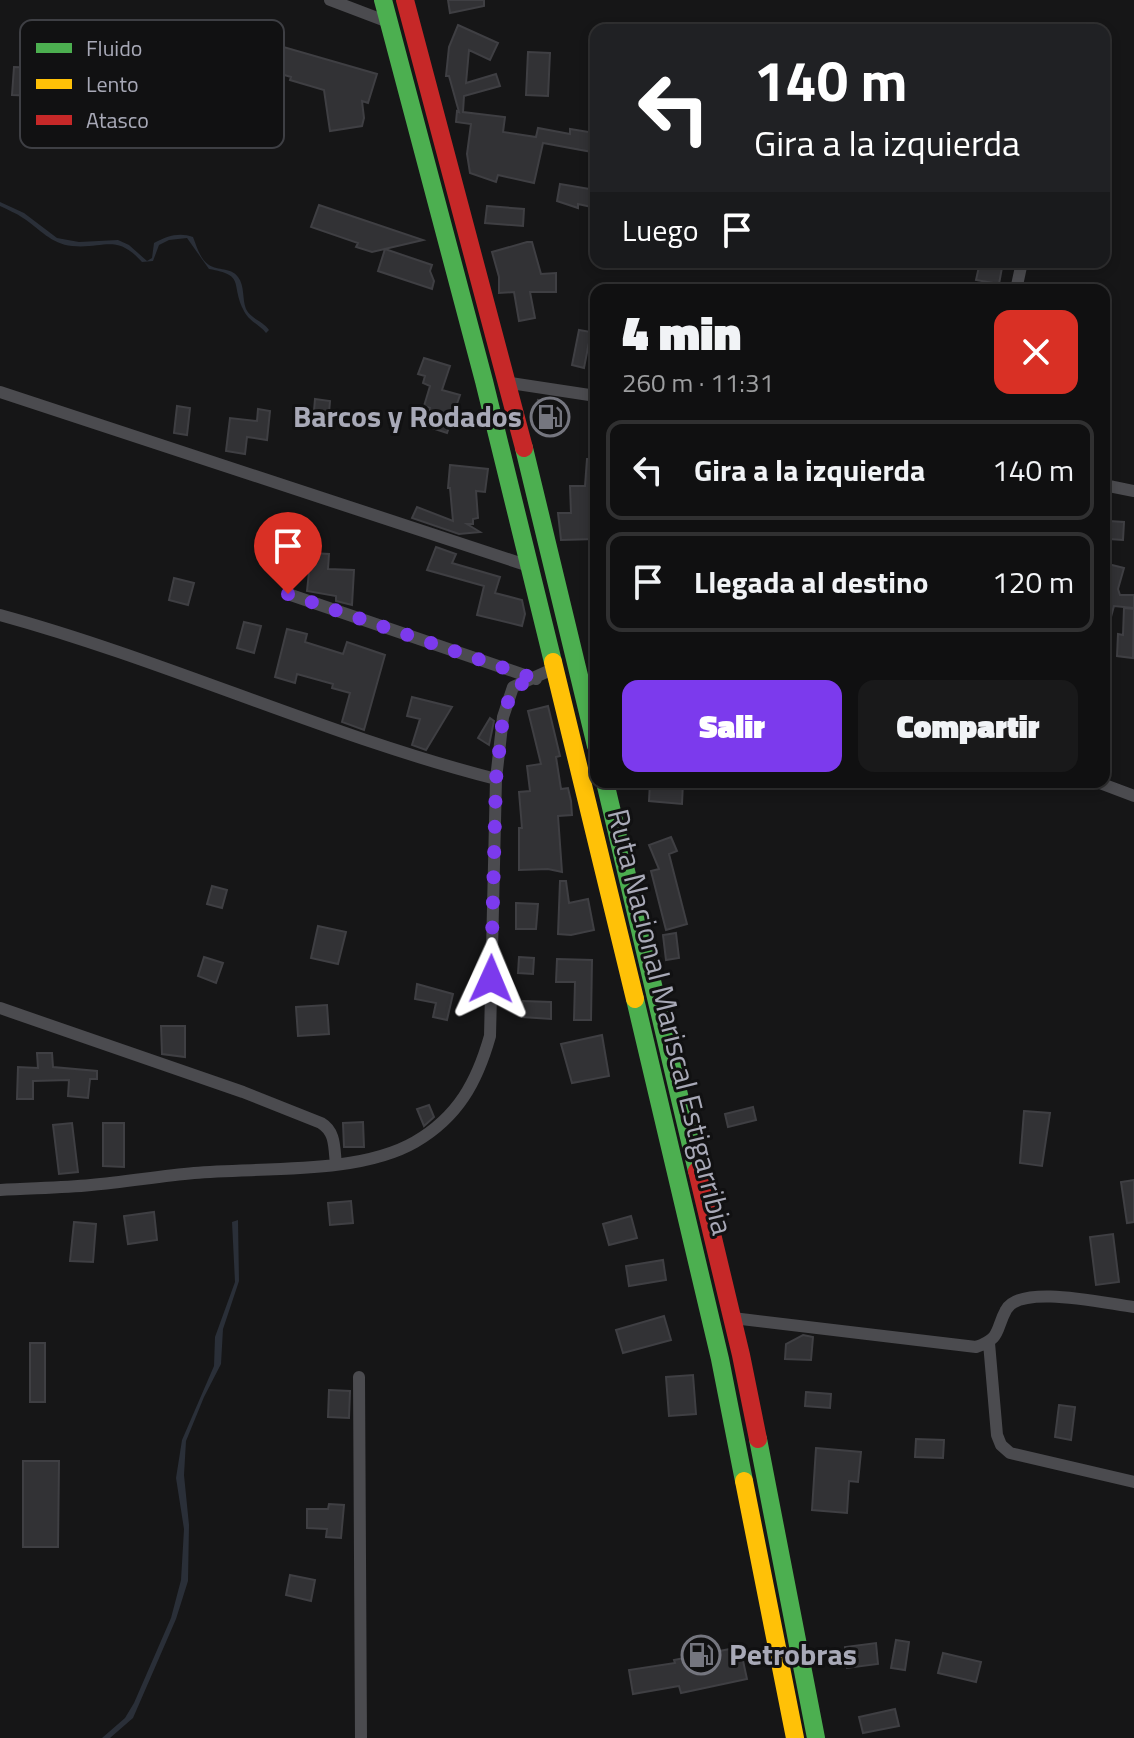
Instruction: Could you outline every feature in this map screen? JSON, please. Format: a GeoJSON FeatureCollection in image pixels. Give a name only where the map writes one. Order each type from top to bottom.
{"type":"FeatureCollection","features":[{"type":"Feature","properties":{"kind":"highway","name":"Ruta Nacional Mariscal Estigarribia"},"geometry":{"type":"LineString","coordinates":[[383,0],[484,381],[701,1273],[795,1738]]}},
{"type":"Feature","properties":{"kind":"highway"},"geometry":{"type":"LineString","coordinates":[[405,0],[508,383],[590,721]]}},
{"type":"Feature","properties":{"kind":"highway","name":"Ruta Nacional Mariscal Estigarribia"},"geometry":{"type":"LineString","coordinates":[[606,788],[733,1318],[816,1738]]}},
{"type":"Feature","properties":{"kind":"street"},"geometry":{"type":"LineString","coordinates":[[330,0],[388,22]]}},
{"type":"Feature","properties":{"kind":"street"},"geometry":{"type":"LineString","coordinates":[[484,381],[590,395]]}},
{"type":"Feature","properties":{"kind":"street"},"geometry":{"type":"LineString","coordinates":[[0,392],[529,566]]}},
{"type":"Feature","properties":{"kind":"street"},"geometry":{"type":"LineString","coordinates":[[1110,486],[1134,491]]}},
{"type":"Feature","properties":{"kind":"street"},"geometry":{"type":"LineString","coordinates":[[288,594],[536,679]]}},
{"type":"Feature","properties":{"kind":"street"},"geometry":{"type":"LineString","coordinates":[[0,615],[270,705],[428,762],[496,779]]}},
{"type":"Feature","properties":{"kind":"street"},"geometry":{"type":"LineString","coordinates":[[0,1190],[87,1186],[195,1173],[336,1165],[385,1155],[413,1143],[450,1114],[471,1088],[481,1068],[490,1036],[496,779],[503,717],[513,687],[555,668]]}},
{"type":"Feature","properties":{"kind":"street"},"geometry":{"type":"LineString","coordinates":[[1110,787],[1134,796]]}},
{"type":"Feature","properties":{"kind":"street"},"geometry":{"type":"LineString","coordinates":[[0,1008],[243,1092],[321,1123],[333,1138],[336,1165]]}},
{"type":"Feature","properties":{"kind":"street"},"geometry":{"type":"LineString","coordinates":[[733,1318],[976,1347],[989,1343],[998,1333],[1006,1309],[1016,1298],[1037,1295],[1134,1307]]}},
{"type":"Feature","properties":{"kind":"street"},"geometry":{"type":"LineString","coordinates":[[989,1343],[997,1435],[1001,1445],[1010,1453],[1134,1482]]}},
{"type":"Feature","properties":{"kind":"street"},"geometry":{"type":"LineString","coordinates":[[359,1377],[361,1738]]}},
{"type":"Feature","properties":{"kind":"shaded area"},"geometry":{"type":"Polygon","coordinates":[[[0,202],[24,213],[57,238],[79,242],[118,240],[129,245],[147,261],[152,258],[154,243],[173,236],[193,237],[206,262],[238,277],[246,309],[269,330],[266,333],[245,313],[232,277],[209,269],[187,238],[169,240],[159,245],[153,261],[142,262],[117,245],[72,246],[58,242],[0,206],[0,202]]]}},
{"type":"Feature","properties":{"kind":"shaded area"},"geometry":{"type":"Polygon","coordinates":[[[238,1220],[239,1281],[223,1329],[221,1364],[186,1441],[184,1475],[189,1525],[188,1581],[176,1619],[133,1718],[110,1738],[102,1738],[125,1718],[134,1703],[171,1618],[181,1580],[184,1529],[176,1478],[182,1440],[214,1366],[215,1337],[235,1282],[232,1222],[238,1220]]]}},
{"type":"Feature","properties":{"kind":"building"},"geometry":{"type":"Polygon","coordinates":[[[448,0],[484,0],[484,6],[450,13],[448,0]]]}},
{"type":"Feature","properties":{"kind":"building"},"geometry":{"type":"Polygon","coordinates":[[[458,25],[498,43],[490,60],[469,50],[466,83],[496,74],[500,86],[464,96],[463,112],[505,117],[503,132],[536,137],[538,128],[570,134],[570,129],[590,132],[590,152],[543,143],[534,183],[498,175],[496,182],[470,173],[467,154],[471,124],[456,122],[459,112],[449,76],[446,76],[449,47],[458,25]]]}},
{"type":"Feature","properties":{"kind":"building"},"geometry":{"type":"Polygon","coordinates":[[[284,47],[377,74],[368,103],[362,101],[362,126],[330,131],[324,90],[290,80],[291,77],[284,75],[284,47]]]}},
{"type":"Feature","properties":{"kind":"building"},"geometry":{"type":"Polygon","coordinates":[[[528,52],[550,53],[548,96],[526,95],[528,52]]]}},
{"type":"Feature","properties":{"kind":"building"},"geometry":{"type":"Polygon","coordinates":[[[14,67],[20,67],[20,95],[12,95],[14,67]]]}},
{"type":"Feature","properties":{"kind":"building"},"geometry":{"type":"Polygon","coordinates":[[[560,184],[590,189],[590,207],[578,204],[578,208],[557,201],[560,184]]]}},
{"type":"Feature","properties":{"kind":"building"},"geometry":{"type":"Polygon","coordinates":[[[319,205],[423,240],[372,252],[356,247],[358,243],[311,227],[319,205]]]}},
{"type":"Feature","properties":{"kind":"building"},"geometry":{"type":"Polygon","coordinates":[[[487,206],[524,209],[523,226],[485,223],[487,206]]]}},
{"type":"Feature","properties":{"kind":"building"},"geometry":{"type":"Polygon","coordinates":[[[532,242],[541,274],[556,273],[556,292],[530,292],[535,318],[519,321],[514,292],[499,293],[499,277],[492,252],[532,242]]]}},
{"type":"Feature","properties":{"kind":"building"},"geometry":{"type":"Polygon","coordinates":[[[385,249],[432,265],[432,289],[378,271],[385,249]]]}},
{"type":"Feature","properties":{"kind":"building"},"geometry":{"type":"Polygon","coordinates":[[[979,268],[1002,268],[999,284],[976,280],[979,268]]]}},
{"type":"Feature","properties":{"kind":"building"},"geometry":{"type":"Polygon","coordinates":[[[579,330],[590,332],[584,368],[572,365],[579,330]]]}},
{"type":"Feature","properties":{"kind":"building"},"geometry":{"type":"Polygon","coordinates":[[[424,358],[450,366],[442,390],[460,395],[447,433],[432,428],[433,422],[426,420],[430,408],[424,406],[430,386],[423,383],[425,376],[418,374],[424,358]]]}},
{"type":"Feature","properties":{"kind":"building"},"geometry":{"type":"Polygon","coordinates":[[[315,399],[330,401],[329,413],[314,411],[315,399]]]}},
{"type":"Feature","properties":{"kind":"building"},"geometry":{"type":"Polygon","coordinates":[[[538,400],[564,406],[559,434],[535,429],[533,423],[538,400]]]}},
{"type":"Feature","properties":{"kind":"building"},"geometry":{"type":"Polygon","coordinates":[[[177,406],[190,408],[187,435],[174,433],[177,406]]]}},
{"type":"Feature","properties":{"kind":"building"},"geometry":{"type":"Polygon","coordinates":[[[258,409],[270,411],[267,440],[247,437],[245,454],[226,451],[230,418],[257,421],[258,409]]]}},
{"type":"Feature","properties":{"kind":"building"},"geometry":{"type":"Polygon","coordinates":[[[587,459],[590,459],[590,539],[561,540],[558,513],[571,513],[570,486],[585,486],[587,459]]]}},
{"type":"Feature","properties":{"kind":"building"},"geometry":{"type":"Polygon","coordinates":[[[450,465],[488,469],[485,492],[476,491],[478,518],[473,519],[473,524],[467,524],[480,532],[459,534],[412,518],[417,507],[453,521],[448,488],[450,465]]]}},
{"type":"Feature","properties":{"kind":"building"},"geometry":{"type":"Polygon","coordinates":[[[1110,521],[1124,522],[1123,540],[1110,539],[1110,521]]]}},
{"type":"Feature","properties":{"kind":"building"},"geometry":{"type":"Polygon","coordinates":[[[436,547],[456,554],[452,563],[500,577],[495,593],[522,600],[525,614],[522,626],[477,615],[484,586],[427,570],[436,547]]]}},
{"type":"Feature","properties":{"kind":"building"},"geometry":{"type":"Polygon","coordinates":[[[311,553],[329,554],[328,569],[354,570],[352,605],[336,601],[336,596],[307,591],[311,553]]]}},
{"type":"Feature","properties":{"kind":"building"},"geometry":{"type":"Polygon","coordinates":[[[1110,564],[1124,568],[1118,589],[1120,595],[1134,595],[1134,608],[1114,606],[1111,617],[1110,564]]]}},
{"type":"Feature","properties":{"kind":"building"},"geometry":{"type":"Polygon","coordinates":[[[174,578],[194,583],[188,605],[169,600],[174,578]]]}},
{"type":"Feature","properties":{"kind":"building"},"geometry":{"type":"Polygon","coordinates":[[[1124,608],[1134,609],[1133,658],[1117,656],[1118,634],[1123,635],[1124,608]]]}},
{"type":"Feature","properties":{"kind":"building"},"geometry":{"type":"Polygon","coordinates":[[[244,622],[261,626],[254,653],[237,648],[244,622]]]}},
{"type":"Feature","properties":{"kind":"building"},"geometry":{"type":"Polygon","coordinates":[[[287,629],[307,634],[305,642],[343,654],[347,642],[385,655],[364,730],[342,722],[350,693],[332,688],[333,684],[297,674],[295,683],[275,677],[287,629]]]}},
{"type":"Feature","properties":{"kind":"building"},"geometry":{"type":"Polygon","coordinates":[[[412,697],[452,707],[426,750],[412,745],[420,719],[407,716],[412,697]]]}},
{"type":"Feature","properties":{"kind":"building"},"geometry":{"type":"Polygon","coordinates":[[[548,706],[560,756],[556,757],[561,789],[568,788],[571,801],[572,815],[558,816],[562,872],[519,870],[519,828],[522,828],[519,792],[530,791],[527,766],[541,764],[528,711],[548,706]]]}},
{"type":"Feature","properties":{"kind":"building"},"geometry":{"type":"Polygon","coordinates":[[[490,718],[494,721],[489,745],[478,738],[490,718]]]}},
{"type":"Feature","properties":{"kind":"building"},"geometry":{"type":"Polygon","coordinates":[[[650,788],[683,788],[682,804],[649,801],[650,788]]]}},
{"type":"Feature","properties":{"kind":"building"},"geometry":{"type":"Polygon","coordinates":[[[671,837],[677,851],[669,854],[687,924],[666,930],[651,871],[659,869],[649,845],[671,837]]]}},
{"type":"Feature","properties":{"kind":"building"},"geometry":{"type":"Polygon","coordinates":[[[560,881],[566,881],[569,903],[588,899],[594,930],[571,935],[558,934],[560,881]]]}},
{"type":"Feature","properties":{"kind":"building"},"geometry":{"type":"Polygon","coordinates":[[[212,886],[227,890],[222,908],[207,904],[212,886]]]}},
{"type":"Feature","properties":{"kind":"building"},"geometry":{"type":"Polygon","coordinates":[[[516,903],[538,904],[536,929],[516,929],[516,903]]]}},
{"type":"Feature","properties":{"kind":"building"},"geometry":{"type":"Polygon","coordinates":[[[318,926],[346,932],[338,964],[311,958],[318,926]]]}},
{"type":"Feature","properties":{"kind":"building"},"geometry":{"type":"Polygon","coordinates":[[[676,933],[679,958],[666,960],[663,935],[676,933]]]}},
{"type":"Feature","properties":{"kind":"building"},"geometry":{"type":"Polygon","coordinates":[[[204,957],[223,963],[216,983],[198,976],[204,957]]]}},
{"type":"Feature","properties":{"kind":"building"},"geometry":{"type":"Polygon","coordinates":[[[519,957],[534,958],[533,974],[518,973],[519,957]]]}},
{"type":"Feature","properties":{"kind":"building"},"geometry":{"type":"Polygon","coordinates":[[[557,959],[592,960],[591,1020],[574,1020],[575,982],[556,982],[557,959]]]}},
{"type":"Feature","properties":{"kind":"building"},"geometry":{"type":"Polygon","coordinates":[[[417,984],[453,994],[447,1020],[433,1017],[436,1003],[415,999],[417,984]]]}},
{"type":"Feature","properties":{"kind":"building"},"geometry":{"type":"Polygon","coordinates":[[[523,1001],[551,1002],[551,1019],[522,1017],[523,1001]]]}},
{"type":"Feature","properties":{"kind":"building"},"geometry":{"type":"Polygon","coordinates":[[[327,1005],[329,1034],[298,1036],[296,1007],[327,1005]]]}},
{"type":"Feature","properties":{"kind":"building"},"geometry":{"type":"Polygon","coordinates":[[[161,1026],[185,1026],[185,1057],[162,1054],[161,1026]]]}},
{"type":"Feature","properties":{"kind":"building"},"geometry":{"type":"Polygon","coordinates":[[[602,1035],[609,1076],[572,1083],[561,1044],[602,1035]]]}},
{"type":"Feature","properties":{"kind":"building"},"geometry":{"type":"Polygon","coordinates":[[[37,1053],[52,1053],[53,1067],[97,1071],[97,1079],[90,1079],[88,1098],[68,1096],[69,1080],[33,1081],[33,1099],[17,1099],[18,1067],[38,1068],[37,1053]]]}},
{"type":"Feature","properties":{"kind":"building"},"geometry":{"type":"Polygon","coordinates":[[[429,1105],[434,1117],[424,1126],[417,1109],[429,1105]]]}},
{"type":"Feature","properties":{"kind":"building"},"geometry":{"type":"Polygon","coordinates":[[[753,1107],[756,1120],[728,1127],[725,1114],[753,1107]]]}},
{"type":"Feature","properties":{"kind":"building"},"geometry":{"type":"Polygon","coordinates":[[[1024,1111],[1050,1113],[1042,1166],[1020,1163],[1024,1111]]]}},
{"type":"Feature","properties":{"kind":"building"},"geometry":{"type":"Polygon","coordinates":[[[363,1122],[364,1147],[344,1147],[343,1123],[363,1122]]]}},
{"type":"Feature","properties":{"kind":"building"},"geometry":{"type":"Polygon","coordinates":[[[72,1123],[78,1172],[59,1174],[53,1125],[72,1123]]]}},
{"type":"Feature","properties":{"kind":"building"},"geometry":{"type":"Polygon","coordinates":[[[103,1123],[124,1123],[124,1167],[103,1166],[103,1123]]]}},
{"type":"Feature","properties":{"kind":"building"},"geometry":{"type":"Polygon","coordinates":[[[1134,1180],[1134,1222],[1127,1223],[1121,1182],[1134,1180]]]}},
{"type":"Feature","properties":{"kind":"building"},"geometry":{"type":"Polygon","coordinates":[[[351,1201],[353,1223],[330,1225],[328,1203],[351,1201]]]}},
{"type":"Feature","properties":{"kind":"building"},"geometry":{"type":"Polygon","coordinates":[[[154,1212],[157,1240],[128,1244],[124,1216],[154,1212]]]}},
{"type":"Feature","properties":{"kind":"building"},"geometry":{"type":"Polygon","coordinates":[[[631,1216],[637,1238],[609,1245],[603,1224],[631,1216]]]}},
{"type":"Feature","properties":{"kind":"building"},"geometry":{"type":"Polygon","coordinates":[[[74,1222],[96,1224],[93,1262],[70,1261],[74,1222]]]}},
{"type":"Feature","properties":{"kind":"building"},"geometry":{"type":"Polygon","coordinates":[[[1113,1234],[1119,1282],[1096,1285],[1090,1237],[1113,1234]]]}},
{"type":"Feature","properties":{"kind":"building"},"geometry":{"type":"Polygon","coordinates":[[[663,1260],[666,1280],[629,1286],[626,1266],[663,1260]]]}},
{"type":"Feature","properties":{"kind":"building"},"geometry":{"type":"Polygon","coordinates":[[[664,1316],[671,1340],[623,1353],[616,1330],[664,1316]]]}},
{"type":"Feature","properties":{"kind":"building"},"geometry":{"type":"Polygon","coordinates":[[[803,1335],[813,1337],[811,1360],[785,1359],[786,1344],[803,1335]]]}},
{"type":"Feature","properties":{"kind":"building"},"geometry":{"type":"Polygon","coordinates":[[[30,1343],[45,1343],[45,1402],[30,1402],[30,1343]]]}},
{"type":"Feature","properties":{"kind":"building"},"geometry":{"type":"Polygon","coordinates":[[[693,1375],[696,1414],[669,1416],[666,1377],[693,1375]]]}},
{"type":"Feature","properties":{"kind":"building"},"geometry":{"type":"Polygon","coordinates":[[[329,1390],[350,1391],[349,1418],[328,1417],[329,1390]]]}},
{"type":"Feature","properties":{"kind":"building"},"geometry":{"type":"Polygon","coordinates":[[[806,1392],[831,1394],[830,1408],[805,1406],[806,1392]]]}},
{"type":"Feature","properties":{"kind":"building"},"geometry":{"type":"Polygon","coordinates":[[[1059,1405],[1075,1407],[1071,1440],[1055,1437],[1059,1405]]]}},
{"type":"Feature","properties":{"kind":"building"},"geometry":{"type":"Polygon","coordinates":[[[916,1439],[944,1440],[943,1458],[915,1457],[916,1439]]]}},
{"type":"Feature","properties":{"kind":"building"},"geometry":{"type":"Polygon","coordinates":[[[816,1448],[861,1452],[858,1482],[849,1481],[847,1513],[812,1510],[816,1448]]]}},
{"type":"Feature","properties":{"kind":"building"},"geometry":{"type":"Polygon","coordinates":[[[23,1461],[59,1461],[58,1547],[23,1547],[23,1461]]]}},
{"type":"Feature","properties":{"kind":"building"},"geometry":{"type":"Polygon","coordinates":[[[329,1504],[344,1505],[341,1538],[326,1537],[327,1529],[307,1528],[307,1509],[328,1509],[329,1504]]]}},
{"type":"Feature","properties":{"kind":"building"},"geometry":{"type":"Polygon","coordinates":[[[290,1575],[315,1580],[311,1601],[286,1595],[290,1575]]]}},
{"type":"Feature","properties":{"kind":"building"},"geometry":{"type":"Polygon","coordinates":[[[896,1640],[909,1642],[905,1670],[891,1668],[896,1640]]]}},
{"type":"Feature","properties":{"kind":"building"},"geometry":{"type":"Polygon","coordinates":[[[876,1643],[878,1664],[847,1668],[845,1647],[876,1643]]]}},
{"type":"Feature","properties":{"kind":"building"},"geometry":{"type":"Polygon","coordinates":[[[740,1647],[747,1679],[681,1693],[679,1686],[633,1694],[629,1670],[675,1663],[674,1660],[740,1647]]]}},
{"type":"Feature","properties":{"kind":"building"},"geometry":{"type":"Polygon","coordinates":[[[943,1653],[981,1662],[976,1682],[938,1673],[943,1653]]]}},
{"type":"Feature","properties":{"kind":"building"},"geometry":{"type":"Polygon","coordinates":[[[895,1709],[899,1726],[863,1733],[859,1717],[895,1709]]]}},
{"type":"Feature","properties":{"kind":"traffic: fast"},"geometry":{"type":"LineString","coordinates":[[383,0],[484,381],[553,662]]}},
{"type":"Feature","properties":{"kind":"traffic: fast"},"geometry":{"type":"LineString","coordinates":[[524,448],[590,721]]}},
{"type":"Feature","properties":{"kind":"traffic: fast"},"geometry":{"type":"LineString","coordinates":[[606,788],[697,1171]]}},
{"type":"Feature","properties":{"kind":"traffic: fast"},"geometry":{"type":"LineString","coordinates":[[635,999],[720,1359],[744,1481]]}},
{"type":"Feature","properties":{"kind":"traffic: fast"},"geometry":{"type":"LineString","coordinates":[[758,1439],[816,1738]]}},
{"type":"Feature","properties":{"kind":"traffic: slow"},"geometry":{"type":"LineString","coordinates":[[553,662],[635,999]]}},
{"type":"Feature","properties":{"kind":"traffic: slow"},"geometry":{"type":"LineString","coordinates":[[744,1481],[795,1738]]}},
{"type":"Feature","properties":{"kind":"traffic: jam"},"geometry":{"type":"LineString","coordinates":[[405,0],[524,448]]}},
{"type":"Feature","properties":{"kind":"traffic: jam"},"geometry":{"type":"LineString","coordinates":[[697,1171],[758,1439]]}},
{"type":"Feature","properties":{"kind":"place","name":"Barcos y Rodados"},"geometry":{"type":"Point","coordinates":[550,417]}},
{"type":"Feature","properties":{"kind":"place","name":"Petrobras"},"geometry":{"type":"Point","coordinates":[701,1655]}},
{"type":"Feature","properties":{"kind":"route"},"geometry":{"type":"LineString","coordinates":[[288,594],[536,679],[513,687],[503,717],[496,779],[491,979]]}}]}
